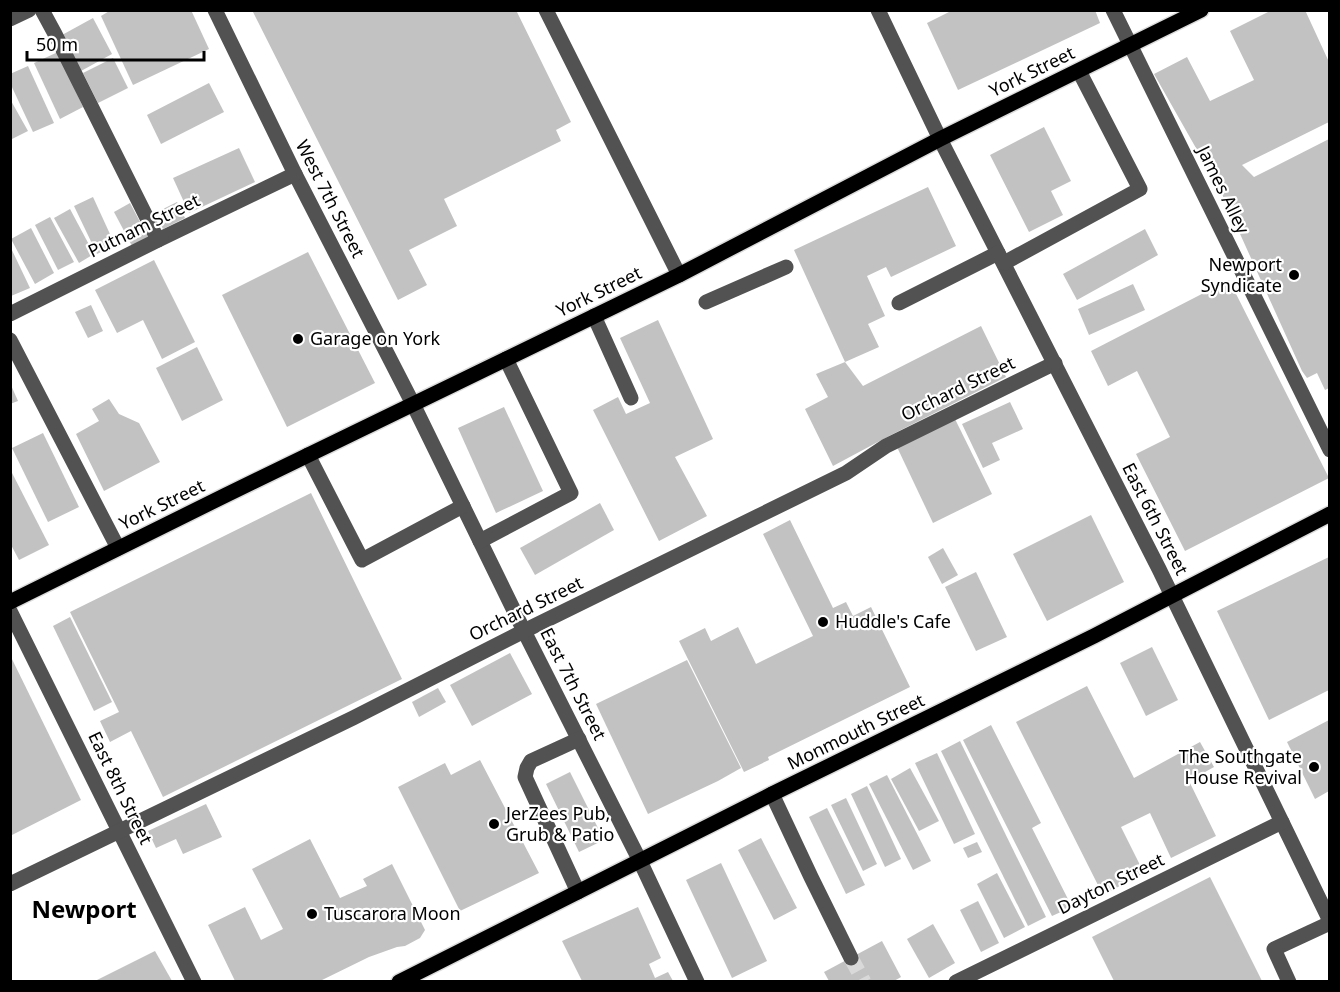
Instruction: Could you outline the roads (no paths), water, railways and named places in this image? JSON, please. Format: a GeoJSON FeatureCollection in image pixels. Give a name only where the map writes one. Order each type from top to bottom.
{"type":"FeatureCollection","features":[{"type":"Feature","properties":{"kind":"main road","name":"York Street"},"geometry":{"type":"LineString","coordinates":[[10,602],[679,275],[940,139],[1201,10]]}},
{"type":"Feature","properties":{"kind":"main road","name":"Monmouth Street"},"geometry":{"type":"LineString","coordinates":[[399,981],[1172,597],[1329,514]]}},
{"type":"Feature","properties":{"kind":"street"},"geometry":{"type":"LineString","coordinates":[[10,19],[29,10]]}},
{"type":"Feature","properties":{"kind":"street"},"geometry":{"type":"LineString","coordinates":[[42,10],[158,240]]}},
{"type":"Feature","properties":{"kind":"street","name":"West 7th Street"},"geometry":{"type":"LineString","coordinates":[[215,10],[295,174],[413,404]]}},
{"type":"Feature","properties":{"kind":"street"},"geometry":{"type":"LineString","coordinates":[[546,10],[679,275]]}},
{"type":"Feature","properties":{"kind":"street","name":"East 6th Street"},"geometry":{"type":"LineString","coordinates":[[878,10],[940,139],[1172,597],[1329,922]]}},
{"type":"Feature","properties":{"kind":"street","name":"James Alley"},"geometry":{"type":"LineString","coordinates":[[1113,10],[1329,450]]}},
{"type":"Feature","properties":{"kind":"street"},"geometry":{"type":"LineString","coordinates":[[899,303],[1001,258],[1140,189],[1078,71]]}},
{"type":"Feature","properties":{"kind":"street","name":"Putnam Street"},"geometry":{"type":"LineString","coordinates":[[10,314],[295,174]]}},
{"type":"Feature","properties":{"kind":"street"},"geometry":{"type":"LineString","coordinates":[[706,302],[786,267]]}},
{"type":"Feature","properties":{"kind":"street"},"geometry":{"type":"LineString","coordinates":[[594,316],[630,398]]}},
{"type":"Feature","properties":{"kind":"street"},"geometry":{"type":"LineString","coordinates":[[10,340],[118,548]]}},
{"type":"Feature","properties":{"kind":"street"},"geometry":{"type":"LineString","coordinates":[[480,541],[571,493],[506,359]]}},
{"type":"Feature","properties":{"kind":"street","name":"Orchard Street"},"geometry":{"type":"LineString","coordinates":[[10,884],[352,718],[846,473],[886,446],[1055,363]]}},
{"type":"Feature","properties":{"kind":"street","name":"East 7th Street"},"geometry":{"type":"LineString","coordinates":[[413,404],[640,861],[697,981]]}},
{"type":"Feature","properties":{"kind":"street"},"geometry":{"type":"LineString","coordinates":[[308,455],[362,560],[463,506]]}},
{"type":"Feature","properties":{"kind":"street","name":"East 8th Street"},"geometry":{"type":"LineString","coordinates":[[10,611],[194,981]]}},
{"type":"Feature","properties":{"kind":"street"},"geometry":{"type":"LineString","coordinates":[[578,892],[525,777],[531,761],[579,739]]}},
{"type":"Feature","properties":{"kind":"street"},"geometry":{"type":"LineString","coordinates":[[772,794],[851,958]]}},
{"type":"Feature","properties":{"kind":"street","name":"Dayton Street"},"geometry":{"type":"LineString","coordinates":[[956,981],[1282,822]]}},
{"type":"Feature","properties":{"kind":"street"},"geometry":{"type":"LineString","coordinates":[[1289,981],[1274,949],[1329,922]]}},
{"type":"Feature","properties":{"kind":"tunnel"},"geometry":{"type":"LineString","coordinates":[[851,958],[864,982]]}},
{"type":"Feature","properties":{"kind":"place","name":"Newport Syndicate"},"geometry":{"type":"Point","coordinates":[1294,275]}},
{"type":"Feature","properties":{"kind":"place","name":"Garage on York"},"geometry":{"type":"Point","coordinates":[298,339]}},
{"type":"Feature","properties":{"kind":"place","name":"Huddle's Cafe"},"geometry":{"type":"Point","coordinates":[823,622]}},
{"type":"Feature","properties":{"kind":"place","name":"The Southgate House Revival"},"geometry":{"type":"Point","coordinates":[1314,767]}},
{"type":"Feature","properties":{"kind":"place","name":"JerZees Pub, Grub & Patio"},"geometry":{"type":"Point","coordinates":[494,824]}},
{"type":"Feature","properties":{"kind":"place","name":"Tuscarora Moon"},"geometry":{"type":"Point","coordinates":[312,914]}},
{"type":"Feature","properties":{"kind":"district","name":"Newport"},"geometry":{"type":"Point","coordinates":[84,910]}}]}
